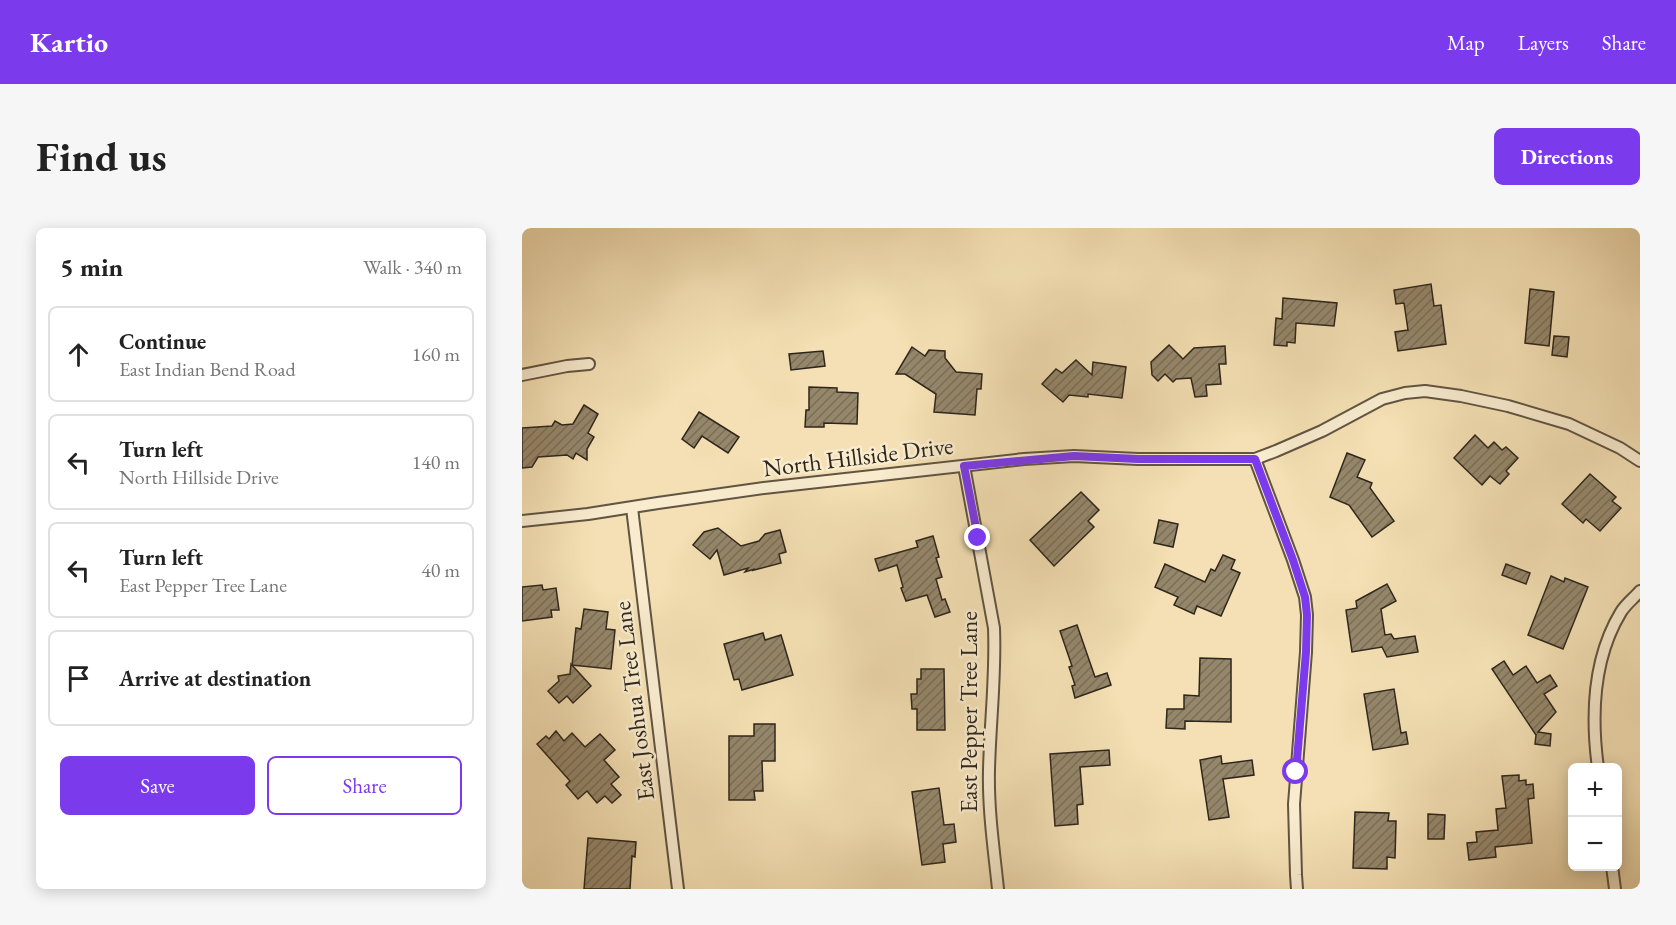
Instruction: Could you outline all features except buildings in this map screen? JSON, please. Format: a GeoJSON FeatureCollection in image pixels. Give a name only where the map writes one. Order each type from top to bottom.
{"type":"FeatureCollection","features":[{"type":"Feature","properties":{"kind":"street"},"geometry":{"type":"LineString","coordinates":[[522,375],[589,364]]}},
{"type":"Feature","properties":{"kind":"street","name":"North Hillside Drive"},"geometry":{"type":"LineString","coordinates":[[522,521],[764,489],[1074,456],[1138,459],[1255,459],[1322,431],[1382,399],[1425,391],[1508,406],[1569,424],[1620,448],[1640,461]]}},
{"type":"Feature","properties":{"kind":"street"},"geometry":{"type":"LineString","coordinates":[[1255,459],[1293,560],[1305,597],[1307,615],[1294,804],[1298,889]]}},
{"type":"Feature","properties":{"kind":"street","name":"East Pepper Tree Lane"},"geometry":{"type":"LineString","coordinates":[[964,466],[994,628],[995,653],[988,771],[998,889]]}},
{"type":"Feature","properties":{"kind":"street","name":"East Joshua Tree Lane"},"geometry":{"type":"LineString","coordinates":[[632,508],[678,889]]}},
{"type":"Feature","properties":{"kind":"street"},"geometry":{"type":"LineString","coordinates":[[1597,763],[1595,708],[1603,650],[1622,610],[1640,591]]}},
{"type":"Feature","properties":{"kind":"street"},"geometry":{"type":"LineString","coordinates":[[1613,871],[1615,889]]}},
{"type":"Feature","properties":{"kind":"route"},"geometry":{"type":"LineString","coordinates":[[978,538],[964,466],[1062,456],[1138,459],[1255,459],[1305,597],[1308,630],[1296,772]]}}]}
